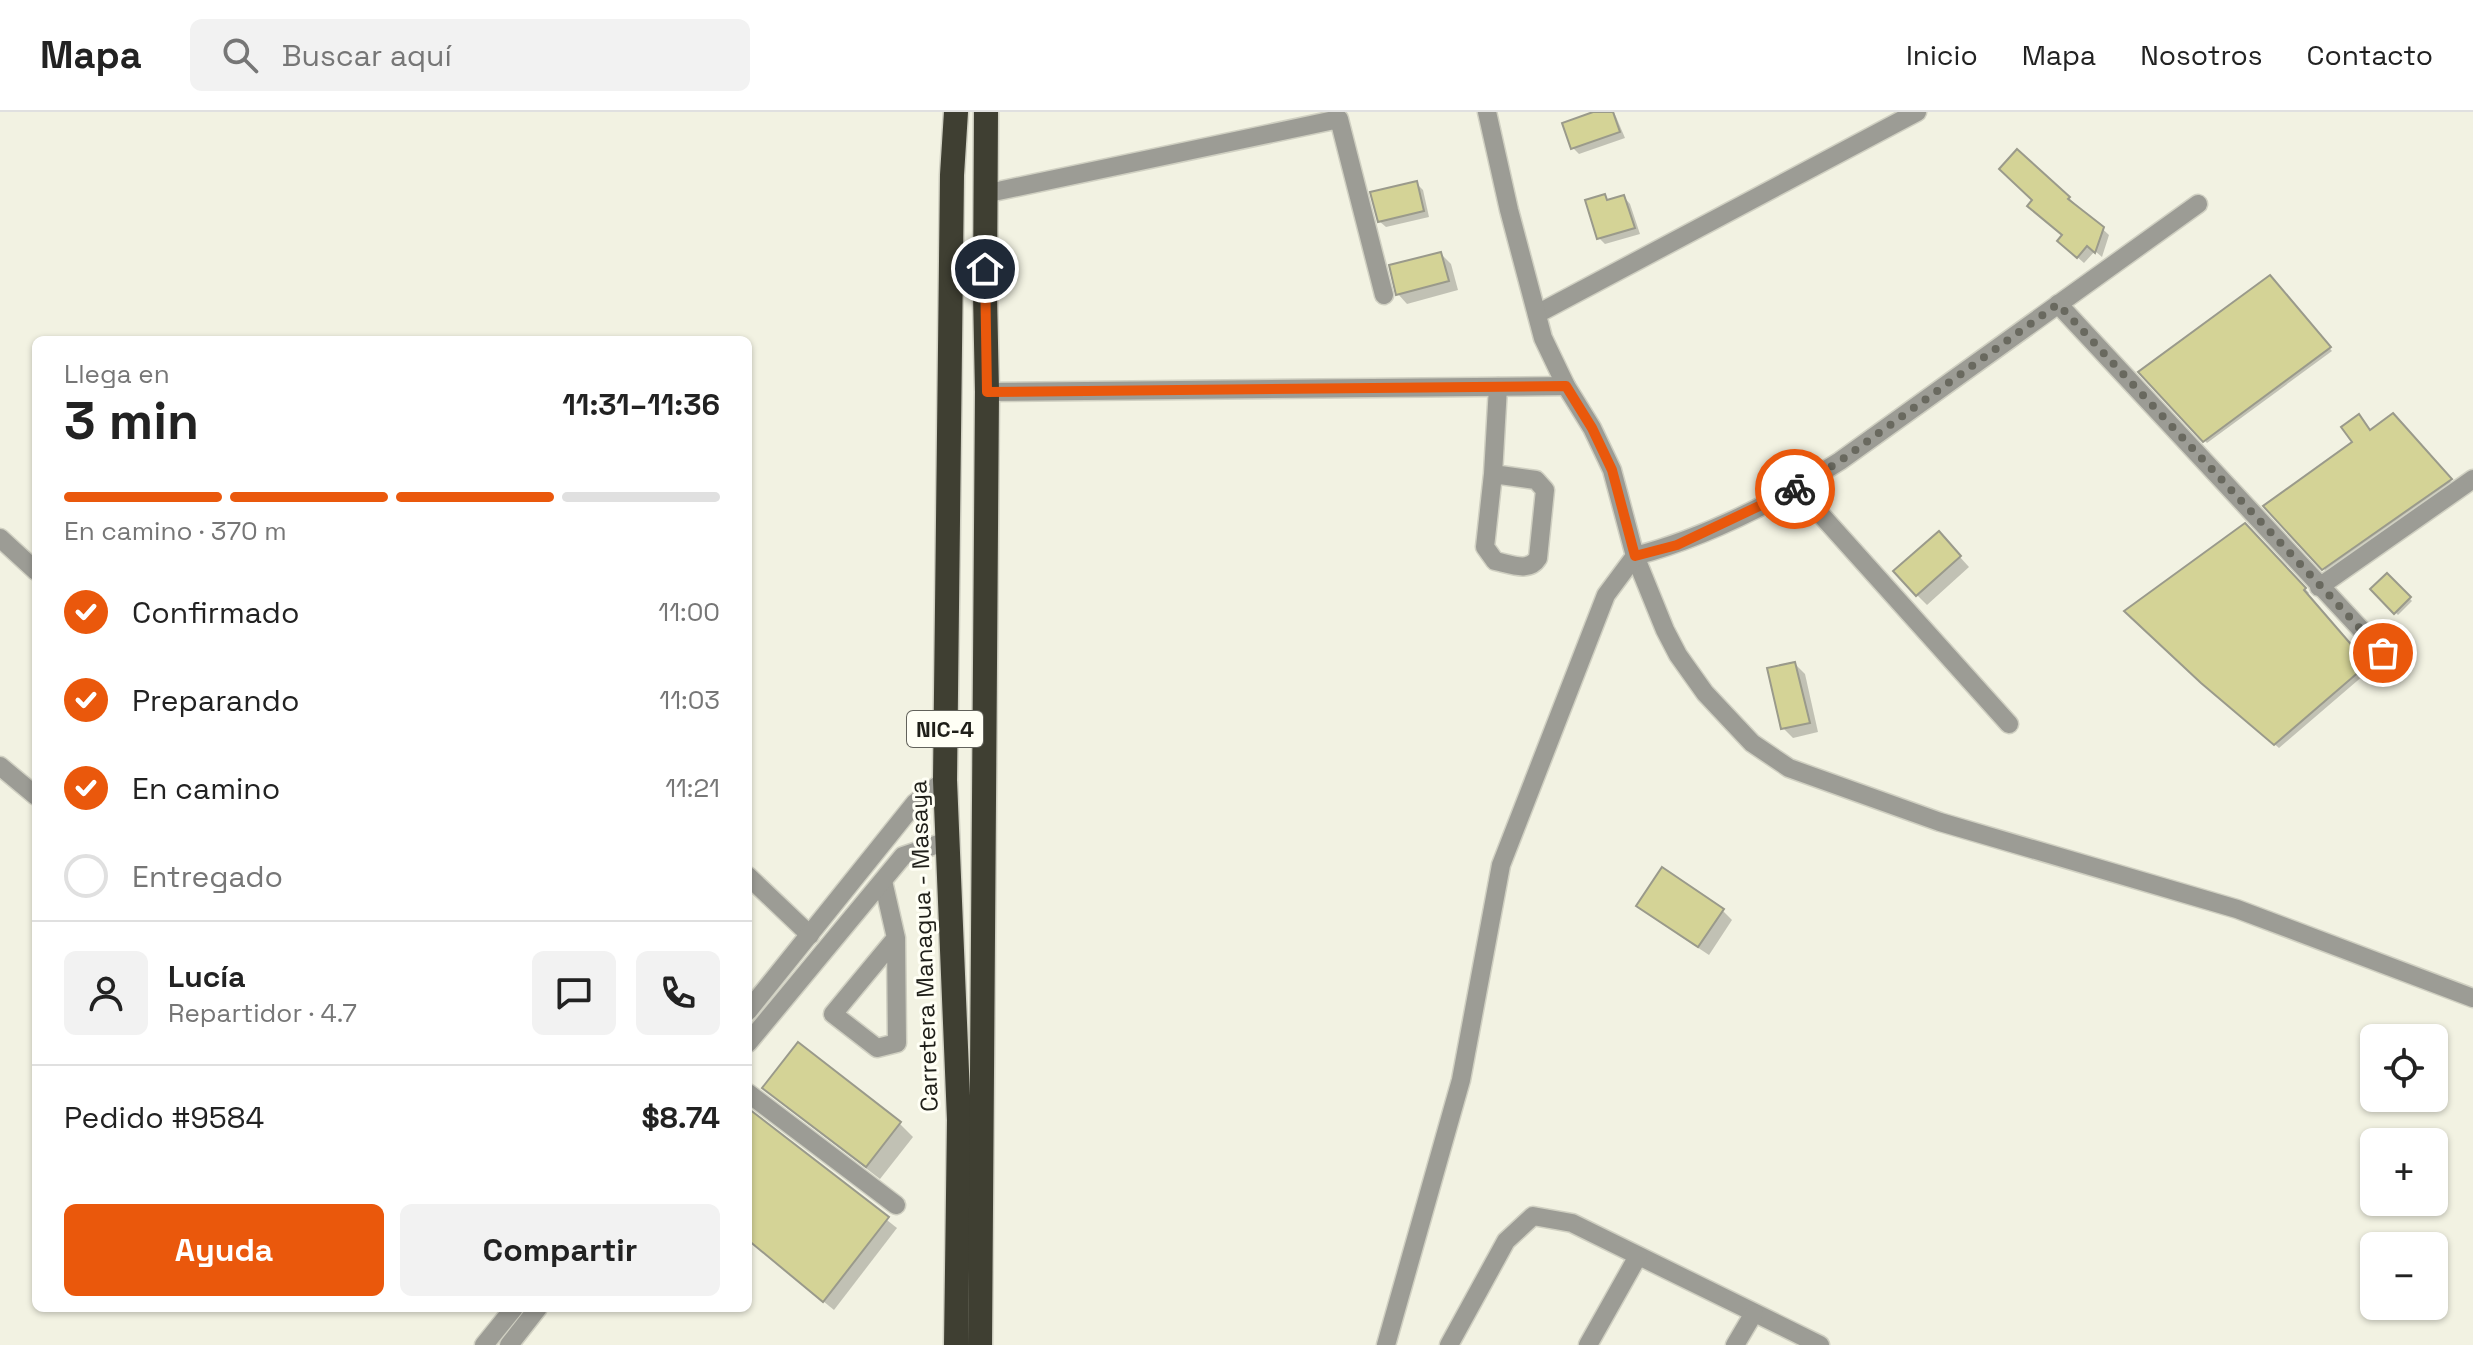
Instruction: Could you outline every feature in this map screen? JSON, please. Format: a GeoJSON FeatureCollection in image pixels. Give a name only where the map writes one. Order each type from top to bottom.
{"type":"FeatureCollection","features":[{"type":"Feature","properties":{"kind":"highway","name":"Carretera Managua - Masaya"},"geometry":{"type":"LineString","coordinates":[[956,112],[945,780],[959,1120],[956,1345]]}},
{"type":"Feature","properties":{"kind":"highway","name":"NIC-4"},"geometry":{"type":"LineString","coordinates":[[980,1345],[986,112]]}},
{"type":"Feature","properties":{"kind":"street"},"geometry":{"type":"LineString","coordinates":[[1487,112],[1543,338],[1612,470],[1635,556],[1665,630],[1678,655],[1705,693],[1752,743],[1789,768],[1940,822],[2237,909],[2473,998]]}},
{"type":"Feature","properties":{"kind":"street"},"geometry":{"type":"LineString","coordinates":[[1537,314],[1917,112]]}},
{"type":"Feature","properties":{"kind":"street"},"geometry":{"type":"LineString","coordinates":[[984,194],[1338,115],[1384,295]]}},
{"type":"Feature","properties":{"kind":"street"},"geometry":{"type":"LineString","coordinates":[[1386,1345],[1461,1080],[1501,865],[1606,595],[1635,556],[1677,545],[1797,488],[1840,461],[2198,204]]}},
{"type":"Feature","properties":{"kind":"street"},"geometry":{"type":"LineString","coordinates":[[2058,304],[2383,653]]}},
{"type":"Feature","properties":{"kind":"street"},"geometry":{"type":"LineString","coordinates":[[987,392],[1566,386]]}},
{"type":"Feature","properties":{"kind":"street"},"geometry":{"type":"LineString","coordinates":[[1493,474],[1536,480],[1545,490],[1538,558],[1527,567],[1495,561],[1485,547],[1498,387]]}},
{"type":"Feature","properties":{"kind":"street"},"geometry":{"type":"LineString","coordinates":[[2319,587],[2473,479]]}},
{"type":"Feature","properties":{"kind":"street"},"geometry":{"type":"LineString","coordinates":[[1797,488],[2009,724]]}},
{"type":"Feature","properties":{"kind":"street"},"geometry":{"type":"LineString","coordinates":[[0,538],[32,567]]}},
{"type":"Feature","properties":{"kind":"street"},"geometry":{"type":"LineString","coordinates":[[0,766],[32,793]]}},
{"type":"Feature","properties":{"kind":"street"},"geometry":{"type":"LineString","coordinates":[[752,1006],[915,803],[945,780]]}},
{"type":"Feature","properties":{"kind":"street"},"geometry":{"type":"LineString","coordinates":[[752,1038],[903,856],[947,841]]}},
{"type":"Feature","properties":{"kind":"street"},"geometry":{"type":"LineString","coordinates":[[752,880],[810,935]]}},
{"type":"Feature","properties":{"kind":"street"},"geometry":{"type":"LineString","coordinates":[[883,881],[896,938],[897,1043],[877,1048],[833,1014],[896,938]]}},
{"type":"Feature","properties":{"kind":"street"},"geometry":{"type":"LineString","coordinates":[[752,1096],[896,1205]]}},
{"type":"Feature","properties":{"kind":"street"},"geometry":{"type":"LineString","coordinates":[[1449,1345],[1506,1241],[1533,1216],[1572,1223],[1820,1345]]}},
{"type":"Feature","properties":{"kind":"street"},"geometry":{"type":"LineString","coordinates":[[1588,1345],[1638,1256]]}},
{"type":"Feature","properties":{"kind":"street"},"geometry":{"type":"LineString","coordinates":[[484,1345],[511,1312]]}},
{"type":"Feature","properties":{"kind":"street"},"geometry":{"type":"LineString","coordinates":[[509,1345],[535,1312]]}},
{"type":"Feature","properties":{"kind":"street"},"geometry":{"type":"LineString","coordinates":[[1735,1345],[1754,1313]]}},
{"type":"Feature","properties":{"kind":"building"},"geometry":{"type":"Polygon","coordinates":[[[1593,112],[1613,112],[1620,132],[1571,149],[1562,123],[1593,112]]]}},
{"type":"Feature","properties":{"kind":"building"},"geometry":{"type":"Polygon","coordinates":[[[2017,149],[2070,197],[2068,199],[2104,227],[2095,253],[2087,246],[2077,258],[2057,241],[2062,235],[2027,206],[2032,200],[1999,169],[2017,149]]]}},
{"type":"Feature","properties":{"kind":"building"},"geometry":{"type":"Polygon","coordinates":[[[1417,181],[1424,211],[1378,222],[1370,192],[1417,181]]]}},
{"type":"Feature","properties":{"kind":"building"},"geometry":{"type":"Polygon","coordinates":[[[1605,194],[1607,200],[1624,195],[1635,228],[1597,239],[1585,200],[1605,194]]]}},
{"type":"Feature","properties":{"kind":"building"},"geometry":{"type":"Polygon","coordinates":[[[1441,252],[1449,281],[1396,295],[1389,265],[1441,252]]]}},
{"type":"Feature","properties":{"kind":"building"},"geometry":{"type":"Polygon","coordinates":[[[2270,275],[2331,347],[2203,442],[2138,372],[2270,275]]]}},
{"type":"Feature","properties":{"kind":"building"},"geometry":{"type":"Polygon","coordinates":[[[2393,413],[2452,479],[2322,570],[2263,506],[2352,442],[2341,427],[2359,414],[2370,430],[2393,413]]]}},
{"type":"Feature","properties":{"kind":"building"},"geometry":{"type":"Polygon","coordinates":[[[2245,523],[2306,588],[2304,590],[2368,664],[2274,745],[2124,611],[2245,523]]]}},
{"type":"Feature","properties":{"kind":"building"},"geometry":{"type":"Polygon","coordinates":[[[1939,531],[1961,556],[1916,596],[1893,571],[1939,531]]]}},
{"type":"Feature","properties":{"kind":"building"},"geometry":{"type":"Polygon","coordinates":[[[2387,573],[2411,597],[2394,614],[2370,589],[2387,573]]]}},
{"type":"Feature","properties":{"kind":"building"},"geometry":{"type":"Polygon","coordinates":[[[1795,662],[1810,723],[1781,729],[1767,668],[1795,662]]]}},
{"type":"Feature","properties":{"kind":"building"},"geometry":{"type":"Polygon","coordinates":[[[1662,867],[1724,909],[1698,947],[1636,906],[1662,867]]]}},
{"type":"Feature","properties":{"kind":"building"},"geometry":{"type":"Polygon","coordinates":[[[798,1042],[901,1122],[866,1167],[762,1088],[798,1042]]]}},
{"type":"Feature","properties":{"kind":"building"},"geometry":{"type":"Polygon","coordinates":[[[752,1111],[889,1217],[823,1302],[752,1243],[752,1111]]]}},
{"type":"Feature","properties":{"kind":"way so far"},"geometry":{"type":"LineString","coordinates":[[1795,489],[1840,461],[2058,304],[2383,653]]}},
{"type":"Feature","properties":{"kind":"route"},"geometry":{"type":"LineString","coordinates":[[985,269],[987,392],[1566,386],[1592,428],[1612,470],[1635,556],[1677,545],[1795,489]]}}]}
